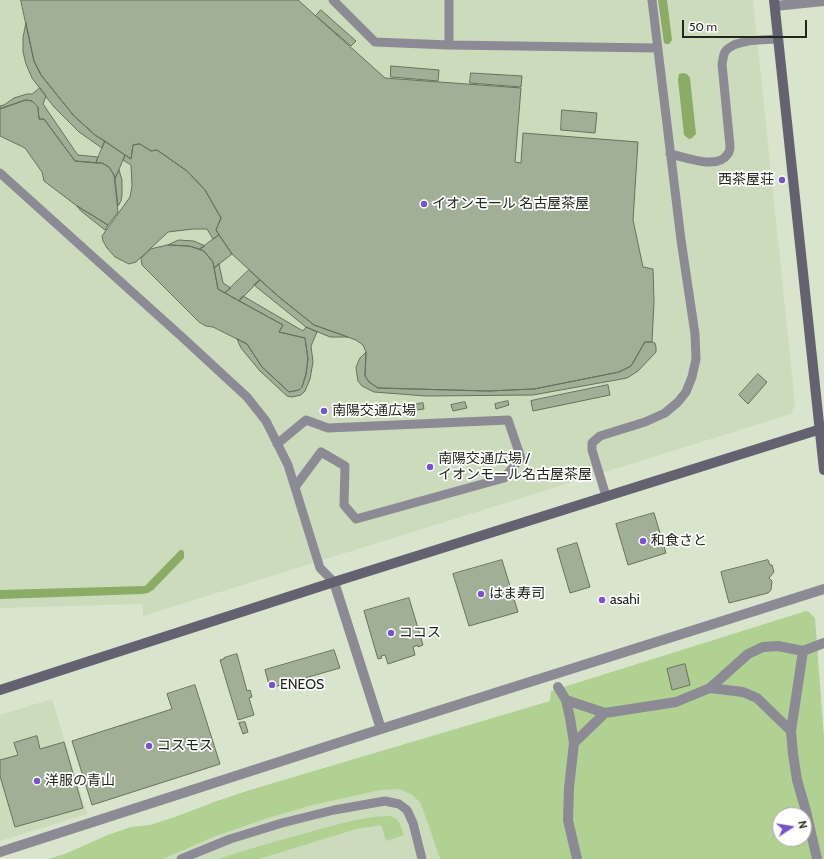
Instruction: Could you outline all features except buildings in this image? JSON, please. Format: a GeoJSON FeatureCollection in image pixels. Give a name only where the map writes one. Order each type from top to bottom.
{"type":"FeatureCollection","features":[{"type":"Feature","properties":{"kind":"street"},"geometry":{"type":"LineString","coordinates":[[824,0],[774,3],[822,429],[824,470]]}},
{"type":"Feature","properties":{"kind":"street"},"geometry":{"type":"LineString","coordinates":[[0,690],[334,582],[822,429]]}},
{"type":"Feature","properties":{"kind":"street"},"geometry":{"type":"LineString","coordinates":[[334,582],[381,729]]}},
{"type":"Feature","properties":{"kind":"street"},"geometry":{"type":"LineString","coordinates":[[0,852],[381,729],[824,589]]}},
{"type":"Feature","properties":{"kind":"street"},"geometry":{"type":"LineString","coordinates":[[566,700],[605,713],[676,702],[710,688],[748,654],[763,647],[778,646],[803,651],[824,643]]}},
{"type":"Feature","properties":{"kind":"street"},"geometry":{"type":"LineString","coordinates":[[803,651],[791,731],[797,780],[817,859]]}},
{"type":"Feature","properties":{"kind":"street"},"geometry":{"type":"LineString","coordinates":[[558,687],[566,700],[574,743],[569,788],[568,820],[577,859]]}},
{"type":"Feature","properties":{"kind":"street"},"geometry":{"type":"LineString","coordinates":[[710,688],[743,692],[757,698],[791,731]]}},
{"type":"Feature","properties":{"kind":"street"},"geometry":{"type":"LineString","coordinates":[[574,743],[605,713]]}},
{"type":"Feature","properties":{"kind":"lane"},"geometry":{"type":"LineString","coordinates":[[333,0],[375,42],[657,48]]}},
{"type":"Feature","properties":{"kind":"lane"},"geometry":{"type":"LineString","coordinates":[[448,0],[449,44]]}},
{"type":"Feature","properties":{"kind":"lane"},"geometry":{"type":"LineString","coordinates":[[606,496],[592,450],[592,442],[600,436],[645,422],[665,413],[678,402],[686,392],[692,377],[696,359],[695,334],[670,154],[652,0]]}},
{"type":"Feature","properties":{"kind":"lane"},"geometry":{"type":"LineString","coordinates":[[670,154],[709,163],[720,161],[727,155],[730,146],[722,64],[725,52],[734,44],[745,41],[778,39]]}},
{"type":"Feature","properties":{"kind":"lane"},"geometry":{"type":"LineString","coordinates":[[0,173],[245,394],[266,421],[288,465],[320,568],[334,582]]}},
{"type":"Feature","properties":{"kind":"lane"},"geometry":{"type":"LineString","coordinates":[[277,444],[306,420],[328,428],[508,420],[521,458],[504,478],[356,519],[344,505],[345,466],[321,452],[295,487]]}},
{"type":"Feature","properties":{"kind":"lane"},"geometry":{"type":"LineString","coordinates":[[181,859],[230,839],[282,823],[334,810],[385,801],[399,804],[407,810],[413,823],[422,859]]}},
{"type":"Feature","properties":{"kind":"shaded area","name":"イオンモール 名古屋茶屋"},"geometry":{"type":"Polygon","coordinates":[[[0,0],[753,0],[795,404],[791,414],[143,616],[143,604],[0,608],[0,0]]]}},
{"type":"Feature","properties":{"kind":"shaded area"},"geometry":{"type":"Polygon","coordinates":[[[52,699],[87,814],[0,841],[0,715],[52,699]]]}},
{"type":"Feature","properties":{"kind":"shaded area"},"geometry":{"type":"Polygon","coordinates":[[[551,701],[567,859],[48,859],[65,854],[108,835],[131,827],[150,825],[250,790],[551,701]]]}},
{"type":"Feature","properties":{"kind":"green space"},"geometry":{"type":"Polygon","coordinates":[[[658,0],[667,0],[672,40],[669,44],[664,43],[658,0]]]}},
{"type":"Feature","properties":{"kind":"green space"},"geometry":{"type":"Polygon","coordinates":[[[679,74],[687,74],[690,78],[696,134],[689,139],[684,135],[678,80],[679,74]]]}},
{"type":"Feature","properties":{"kind":"green space"},"geometry":{"type":"Polygon","coordinates":[[[180,550],[183,550],[184,558],[153,590],[148,593],[0,599],[0,590],[145,586],[180,550]]]}},
{"type":"Feature","properties":{"kind":"green space"},"geometry":{"type":"Polygon","coordinates":[[[806,611],[809,612],[815,618],[824,738],[824,859],[440,859],[420,802],[411,794],[399,789],[380,790],[309,806],[265,819],[213,837],[163,859],[48,859],[65,854],[108,835],[131,827],[150,825],[250,790],[550,701],[551,691],[806,611]]]}},
{"type":"Feature","properties":{"kind":"green space"},"geometry":{"type":"Polygon","coordinates":[[[386,816],[397,820],[404,835],[386,841],[381,825],[356,829],[259,859],[218,859],[275,841],[338,824],[386,816]]]}},
{"type":"Feature","properties":{"kind":"place","name":"西茶屋荘"},"geometry":{"type":"Point","coordinates":[782,180]}},
{"type":"Feature","properties":{"kind":"place","name":"イオンモール 名古屋茶屋"},"geometry":{"type":"Point","coordinates":[424,204]}},
{"type":"Feature","properties":{"kind":"place","name":"南陽交通広場"},"geometry":{"type":"Point","coordinates":[324,411]}},
{"type":"Feature","properties":{"kind":"place","name":"南陽交通広場 / イオンモール名古屋茶屋"},"geometry":{"type":"Point","coordinates":[430,467]}},
{"type":"Feature","properties":{"kind":"place","name":"和食さと"},"geometry":{"type":"Point","coordinates":[643,541]}},
{"type":"Feature","properties":{"kind":"place","name":"はま寿司"},"geometry":{"type":"Point","coordinates":[481,594]}},
{"type":"Feature","properties":{"kind":"place","name":"asahi"},"geometry":{"type":"Point","coordinates":[602,600]}},
{"type":"Feature","properties":{"kind":"place","name":"ココス"},"geometry":{"type":"Point","coordinates":[391,633]}},
{"type":"Feature","properties":{"kind":"place","name":"ENEOS"},"geometry":{"type":"Point","coordinates":[272,685]}},
{"type":"Feature","properties":{"kind":"place","name":"コスモス"},"geometry":{"type":"Point","coordinates":[149,746]}},
{"type":"Feature","properties":{"kind":"place","name":"洋服の青山"},"geometry":{"type":"Point","coordinates":[37,781]}}]}
